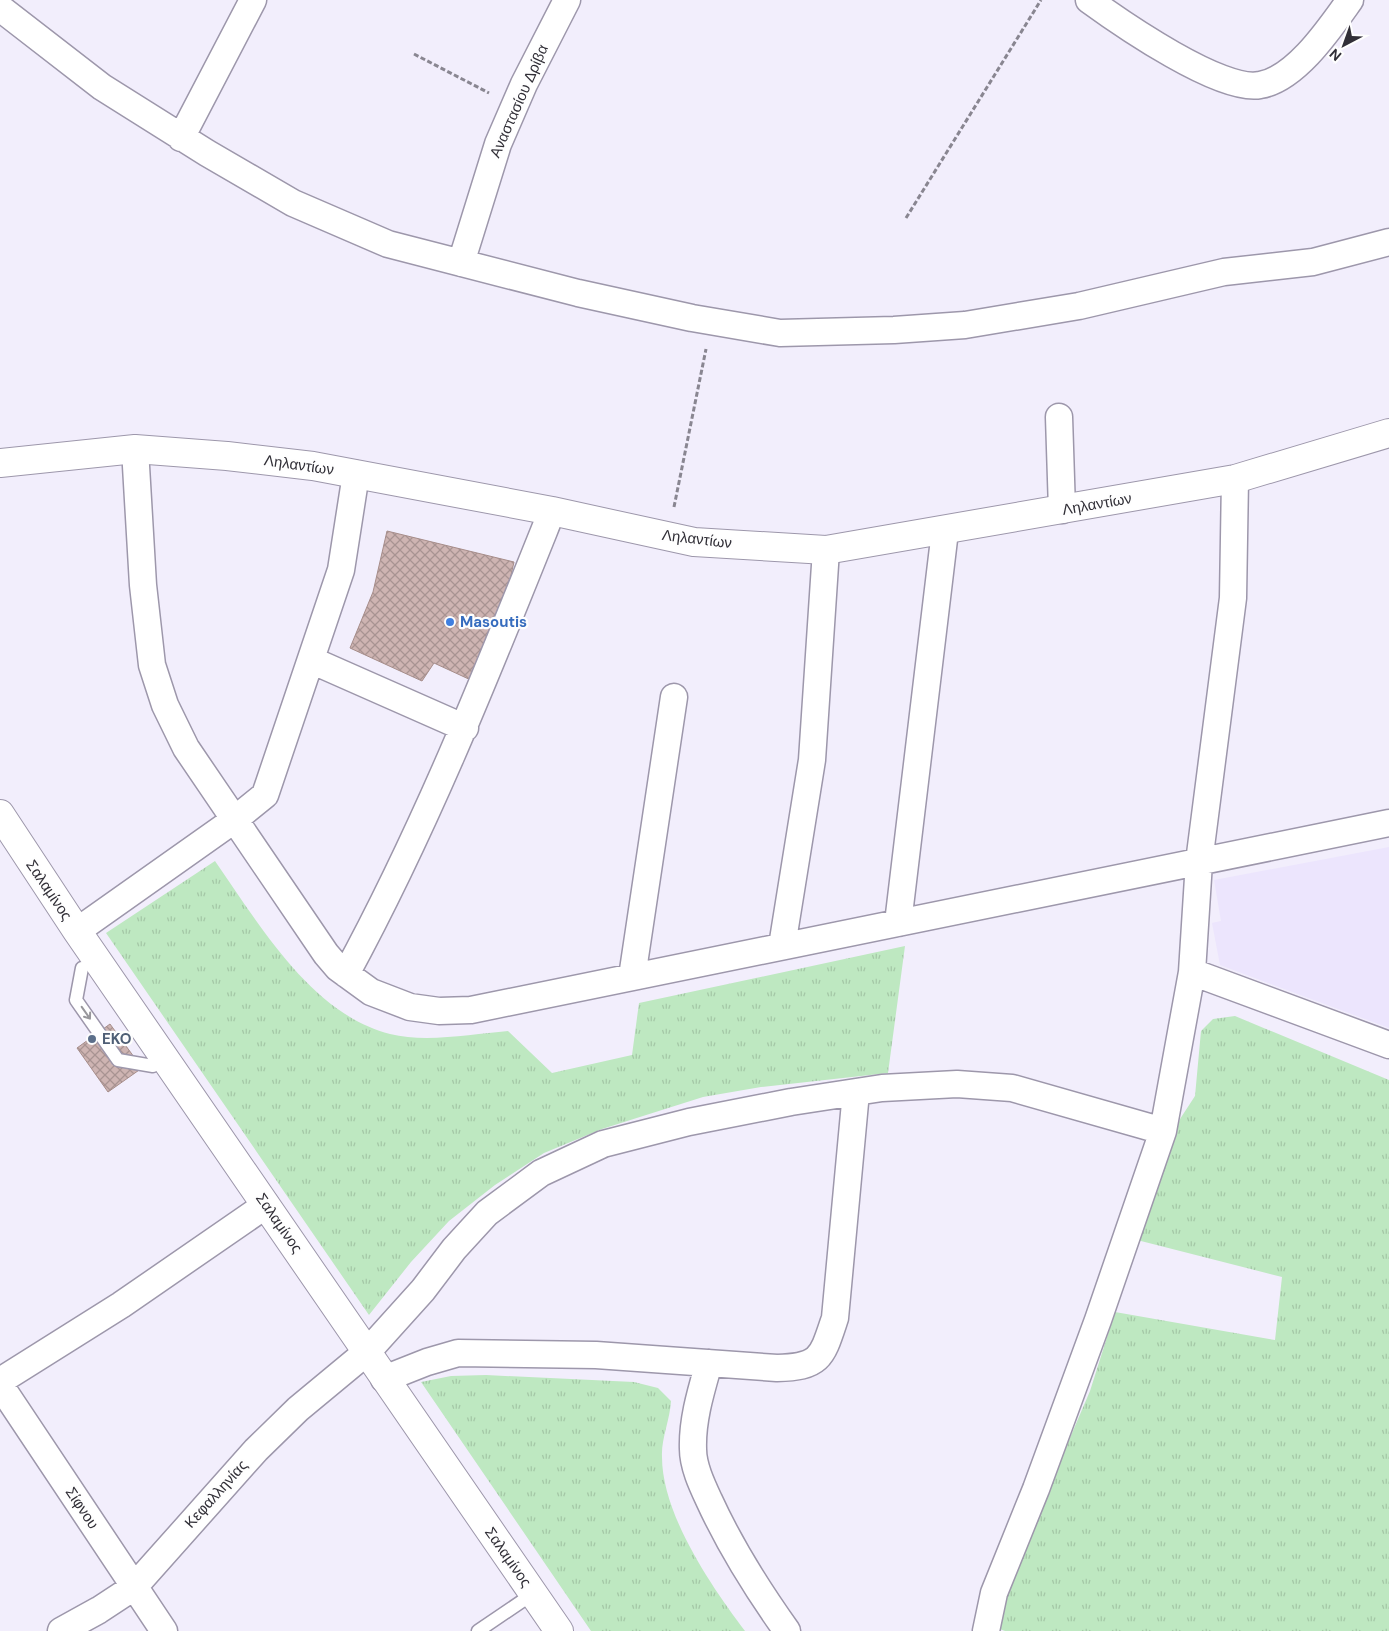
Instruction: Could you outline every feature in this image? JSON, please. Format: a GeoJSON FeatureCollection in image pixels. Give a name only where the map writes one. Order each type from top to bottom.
{"type":"FeatureCollection","features":[{"type":"Feature","properties":{"kind":"street"},"geometry":{"type":"LineString","coordinates":[[181,138],[253,0]]}},
{"type":"Feature","properties":{"kind":"street","name":"Αναστασίου Δρίβα"},"geometry":{"type":"LineString","coordinates":[[461,262],[498,144],[514,106],[567,0]]}},
{"type":"Feature","properties":{"kind":"street"},"geometry":{"type":"LineString","coordinates":[[1089,0],[1123,24],[1218,79],[1242,86],[1261,85],[1284,75],[1317,45],[1350,0]]}},
{"type":"Feature","properties":{"kind":"street"},"geometry":{"type":"LineString","coordinates":[[0,8],[102,87],[181,138],[293,203],[388,244],[578,294],[780,333],[894,330],[965,324],[1079,306],[1224,272],[1313,262],[1389,242]]}},
{"type":"Feature","properties":{"kind":"street"},"geometry":{"type":"LineString","coordinates":[[1059,417],[1062,510]]}},
{"type":"Feature","properties":{"kind":"street","name":"Ληλαντίων"},"geometry":{"type":"LineString","coordinates":[[0,463],[135,449],[313,466],[552,511],[694,542],[826,550],[945,531],[1235,479],[1389,433]]}},
{"type":"Feature","properties":{"kind":"street"},"geometry":{"type":"LineString","coordinates":[[135,449],[144,585],[154,672],[164,705],[181,740],[326,954],[346,974],[371,992],[390,1001],[420,1009],[448,1012],[471,1010],[1389,823]]}},
{"type":"Feature","properties":{"kind":"street"},"geometry":{"type":"LineString","coordinates":[[77,931],[234,820],[265,795],[341,570],[356,474]]}},
{"type":"Feature","properties":{"kind":"street"},"geometry":{"type":"LineString","coordinates":[[986,1631],[994,1593],[1036,1489],[1098,1320],[1163,1131],[1192,972],[1199,862],[1233,598],[1235,479]]}},
{"type":"Feature","properties":{"kind":"street"},"geometry":{"type":"LineString","coordinates":[[346,974],[383,907],[465,728],[552,511]]}},
{"type":"Feature","properties":{"kind":"street"},"geometry":{"type":"LineString","coordinates":[[898,923],[945,531]]}},
{"type":"Feature","properties":{"kind":"street"},"geometry":{"type":"LineString","coordinates":[[782,946],[812,760],[826,550]]}},
{"type":"Feature","properties":{"kind":"street"},"geometry":{"type":"LineString","coordinates":[[311,660],[465,728]]}},
{"type":"Feature","properties":{"kind":"street"},"geometry":{"type":"LineString","coordinates":[[632,977],[674,697]]}},
{"type":"Feature","properties":{"kind":"street","name":"Σαλαμίνος"},"geometry":{"type":"LineString","coordinates":[[0,814],[77,931],[368,1350],[384,1379],[559,1631]]}},
{"type":"Feature","properties":{"kind":"street"},"geometry":{"type":"LineString","coordinates":[[1192,972],[1389,1045]]}},
{"type":"Feature","properties":{"kind":"street","name":"Κεφαλληνίας"},"geometry":{"type":"LineString","coordinates":[[61,1631],[99,1610],[134,1587],[256,1450],[298,1409],[368,1350],[423,1290],[454,1249],[486,1213],[541,1173],[604,1144],[689,1122],[791,1102],[882,1088],[957,1084],[1012,1088],[1163,1131]]}},
{"type":"Feature","properties":{"kind":"street"},"geometry":{"type":"LineString","coordinates":[[384,1379],[458,1353],[596,1355],[801,1367],[816,1360],[826,1344],[835,1318],[856,1092]]}},
{"type":"Feature","properties":{"kind":"street"},"geometry":{"type":"LineString","coordinates":[[0,1381],[121,1305],[266,1205]]}},
{"type":"Feature","properties":{"kind":"street"},"geometry":{"type":"LineString","coordinates":[[709,1363],[698,1403],[692,1450],[700,1480],[724,1534],[764,1600],[787,1631]]}},
{"type":"Feature","properties":{"kind":"street","name":"Σίφνου"},"geometry":{"type":"LineString","coordinates":[[0,1385],[164,1631]]}},
{"type":"Feature","properties":{"kind":"lane"},"geometry":{"type":"LineString","coordinates":[[82,968],[76,1000],[118,1060],[153,1066]]}},
{"type":"Feature","properties":{"kind":"lane"},"geometry":{"type":"LineString","coordinates":[[478,1631],[534,1593]]}},
{"type":"Feature","properties":{"kind":"path"},"geometry":{"type":"LineString","coordinates":[[906,218],[1041,0]]}},
{"type":"Feature","properties":{"kind":"path"},"geometry":{"type":"LineString","coordinates":[[414,54],[514,106]]}},
{"type":"Feature","properties":{"kind":"path"},"geometry":{"type":"LineString","coordinates":[[668,537],[711,321]]}},
{"type":"Feature","properties":{"kind":"shaded area"},"geometry":{"type":"Polygon","coordinates":[[[1389,847],[1389,1028],[1220,965],[1212,923],[1221,921],[1214,880],[1389,847]]]}},
{"type":"Feature","properties":{"kind":"green space"},"geometry":{"type":"Polygon","coordinates":[[[215,861],[289,964],[336,1007],[362,1023],[390,1034],[404,1037],[434,1038],[508,1031],[552,1073],[632,1055],[639,1003],[905,946],[888,1073],[761,1087],[703,1097],[602,1129],[544,1153],[495,1185],[449,1221],[411,1262],[369,1315],[106,933],[215,861]]]}},
{"type":"Feature","properties":{"kind":"green space"},"geometry":{"type":"Polygon","coordinates":[[[1235,1016],[1389,1080],[1389,1631],[1005,1631],[997,1628],[1016,1564],[1090,1391],[1115,1312],[1275,1340],[1282,1277],[1137,1240],[1163,1173],[1180,1119],[1195,1096],[1201,1031],[1213,1019],[1235,1016]]]}},
{"type":"Feature","properties":{"kind":"green space"},"geometry":{"type":"Polygon","coordinates":[[[486,1375],[634,1382],[658,1388],[671,1401],[662,1457],[664,1479],[670,1502],[679,1525],[704,1571],[745,1631],[591,1631],[421,1382],[451,1376],[486,1375]]]}},
{"type":"Feature","properties":{"kind":"building"},"geometry":{"type":"Polygon","coordinates":[[[387,531],[514,562],[499,628],[473,681],[434,663],[422,681],[350,648],[373,592],[387,531]]]}},
{"type":"Feature","properties":{"kind":"building"},"geometry":{"type":"Polygon","coordinates":[[[110,1024],[142,1068],[108,1092],[77,1048],[110,1024]]]}},
{"type":"Feature","properties":{"kind":"place","name":"Masoutis"},"geometry":{"type":"Point","coordinates":[450,622]}},
{"type":"Feature","properties":{"kind":"place","name":"EKO"},"geometry":{"type":"Point","coordinates":[92,1039]}}]}
